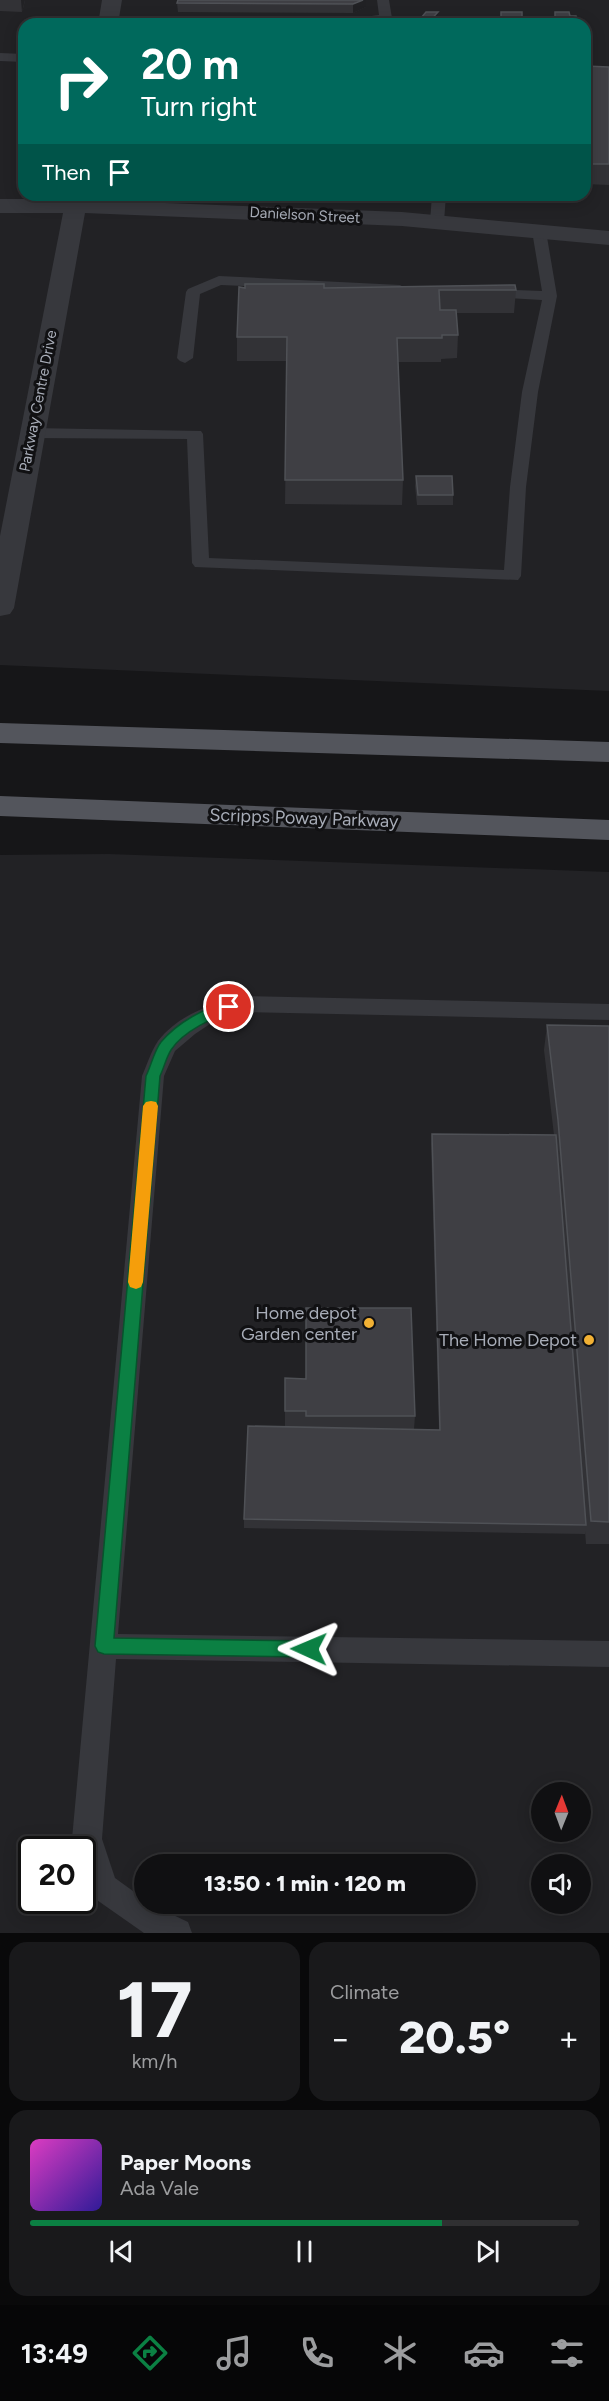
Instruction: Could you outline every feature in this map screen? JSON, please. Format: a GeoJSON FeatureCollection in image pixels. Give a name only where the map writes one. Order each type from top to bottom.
{"type":"FeatureCollection","features":[{"type":"Feature","properties":{"kind":"main road"},"geometry":{"type":"LineString","coordinates":[[0,733],[609,752]]}},
{"type":"Feature","properties":{"kind":"main road","name":"Scripps Poway Parkway"},"geometry":{"type":"LineString","coordinates":[[0,806],[609,830]]}},
{"type":"Feature","properties":{"kind":"street"},"geometry":{"type":"LineString","coordinates":[[110,18],[112,0]]}},
{"type":"Feature","properties":{"kind":"street","name":"Danielson Street"},"geometry":{"type":"LineString","coordinates":[[0,206],[63,201]]}},
{"type":"Feature","properties":{"kind":"street","name":"Parkway Centre Drive"},"geometry":{"type":"LineString","coordinates":[[0,608],[76,201]]}},
{"type":"Feature","properties":{"kind":"street","name":"Danielson Street"},"geometry":{"type":"LineString","coordinates":[[92,201],[437,222],[609,238]]}},
{"type":"Feature","properties":{"kind":"lane"},"geometry":{"type":"LineString","coordinates":[[383,0],[386,18]]}},
{"type":"Feature","properties":{"kind":"lane"},"geometry":{"type":"LineString","coordinates":[[0,57],[18,58]]}},
{"type":"Feature","properties":{"kind":"lane"},"geometry":{"type":"LineString","coordinates":[[437,222],[439,201]]}},
{"type":"Feature","properties":{"kind":"lane"},"geometry":{"type":"LineString","coordinates":[[32,433],[195,434],[201,563],[512,576],[518,487],[530,392],[550,296],[539,231]]}},
{"type":"Feature","properties":{"kind":"lane"},"geometry":{"type":"LineString","coordinates":[[185,358],[193,292],[219,280],[420,290]]}},
{"type":"Feature","properties":{"kind":"lane"},"geometry":{"type":"LineString","coordinates":[[467,292],[550,296]]}},
{"type":"Feature","properties":{"kind":"lane"},"geometry":{"type":"LineString","coordinates":[[177,1933],[145,1918],[104,1888],[87,1839],[153,1076],[166,1046],[187,1028],[213,1011],[245,1004],[609,1012]]}},
{"type":"Feature","properties":{"kind":"lane"},"geometry":{"type":"LineString","coordinates":[[104,1646],[609,1654]]}},
{"type":"Feature","properties":{"kind":"shaded area"},"geometry":{"type":"Polygon","coordinates":[[[0,0],[609,0],[609,691],[0,665],[0,0]]]}},
{"type":"Feature","properties":{"kind":"shaded area"},"geometry":{"type":"Polygon","coordinates":[[[108,854],[609,872],[609,1933],[0,1933],[0,855],[108,854]]]}},
{"type":"Feature","properties":{"kind":"building"},"geometry":{"type":"Polygon","coordinates":[[[178,0],[363,0],[353,4],[177,3],[178,0]]]}},
{"type":"Feature","properties":{"kind":"building"},"geometry":{"type":"Polygon","coordinates":[[[426,12],[438,12],[432,18],[421,18],[426,12]]]}},
{"type":"Feature","properties":{"kind":"building"},"geometry":{"type":"Polygon","coordinates":[[[501,12],[522,12],[522,18],[501,18],[501,12]]]}},
{"type":"Feature","properties":{"kind":"building"},"geometry":{"type":"Polygon","coordinates":[[[555,12],[569,12],[570,16],[576,16],[576,18],[555,18],[555,12]]]}},
{"type":"Feature","properties":{"kind":"building"},"geometry":{"type":"Polygon","coordinates":[[[591,66],[609,67],[609,164],[591,164],[591,66]]]}},
{"type":"Feature","properties":{"kind":"building"},"geometry":{"type":"Polygon","coordinates":[[[245,284],[324,284],[324,288],[515,285],[516,290],[439,290],[440,310],[456,310],[458,335],[442,335],[442,338],[397,338],[403,480],[285,480],[287,337],[237,337],[239,287],[245,288],[245,284]]]}},
{"type":"Feature","properties":{"kind":"building"},"geometry":{"type":"Polygon","coordinates":[[[416,476],[452,476],[453,495],[418,495],[416,476]]]}},
{"type":"Feature","properties":{"kind":"building","name":"The Home Depot"},"geometry":{"type":"Polygon","coordinates":[[[547,1025],[609,1026],[609,1522],[591,1521],[558,1120],[547,1025]]]}},
{"type":"Feature","properties":{"kind":"building"},"geometry":{"type":"Polygon","coordinates":[[[432,1134],[556,1135],[586,1525],[244,1519],[248,1426],[440,1430],[432,1134]]]}},
{"type":"Feature","properties":{"kind":"building"},"geometry":{"type":"Polygon","coordinates":[[[306,1308],[411,1308],[415,1416],[306,1416],[306,1411],[285,1411],[285,1378],[306,1379],[306,1308]]]}},
{"type":"Feature","properties":{"kind":"slow traffic"},"geometry":{"type":"LineString","coordinates":[[136,1282],[151,1106]]}},
{"type":"Feature","properties":{"kind":"place","name":"Home depot Garden center"},"geometry":{"type":"Point","coordinates":[369,1323]}},
{"type":"Feature","properties":{"kind":"place","name":"The Home Depot"},"geometry":{"type":"Point","coordinates":[589,1340]}},
{"type":"Feature","properties":{"kind":"route"},"geometry":{"type":"LineString","coordinates":[[229,1007],[213,1011],[187,1028],[166,1046],[153,1076],[104,1646],[309,1649]]}}]}
